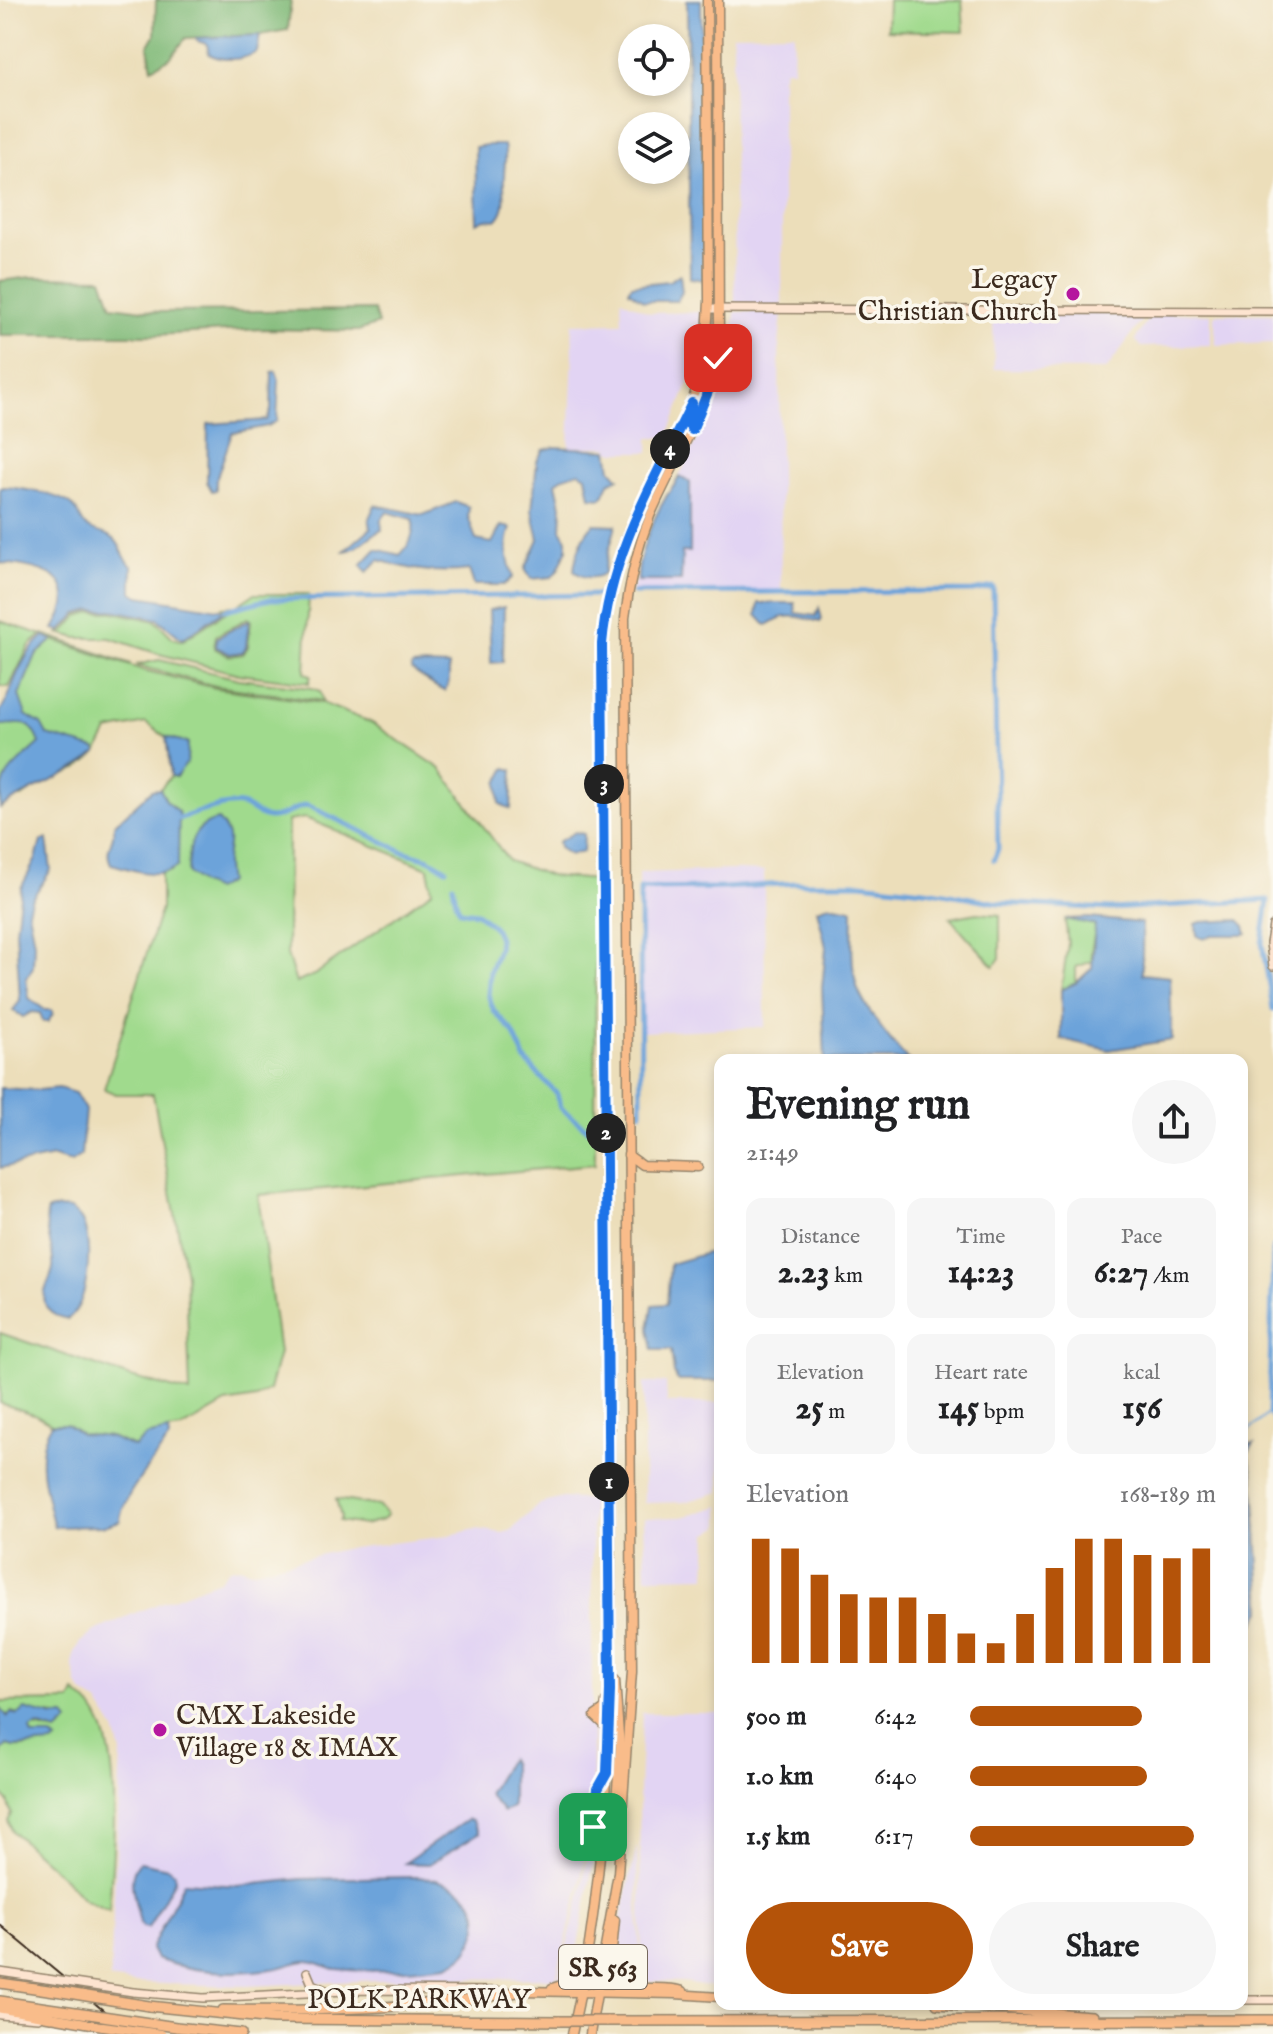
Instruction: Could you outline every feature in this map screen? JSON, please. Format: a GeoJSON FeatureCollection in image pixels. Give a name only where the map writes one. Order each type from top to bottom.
{"type":"FeatureCollection","features":[{"type":"Feature","properties":{"kind":"highway","name":"POLK PARKWAY"},"geometry":{"type":"LineString","coordinates":[[0,1983],[177,2010],[308,2020],[1273,2020]]}},
{"type":"Feature","properties":{"kind":"highway"},"geometry":{"type":"LineString","coordinates":[[177,2010],[387,2009],[523,1991]]}},
{"type":"Feature","properties":{"kind":"highway"},"geometry":{"type":"LineString","coordinates":[[0,2001],[241,2034]]}},
{"type":"Feature","properties":{"kind":"highway"},"geometry":{"type":"LineString","coordinates":[[0,2008],[51,2017]]}},
{"type":"Feature","properties":{"kind":"highway"},"geometry":{"type":"LineString","coordinates":[[1011,2010],[1147,2021]]}},
{"type":"Feature","properties":{"kind":"main road","name":"SR 563"},"geometry":{"type":"LineString","coordinates":[[572,2034],[582,1992],[600,1860],[610,1729],[602,644],[611,585],[624,543],[692,403],[706,353],[709,309],[707,0]]}},
{"type":"Feature","properties":{"kind":"main road","name":"SR 563"},"geometry":{"type":"LineString","coordinates":[[590,2034],[622,1839],[633,1628],[625,618],[641,541],[714,377],[719,351],[718,0]]}},
{"type":"Feature","properties":{"kind":"main road"},"geometry":{"type":"LineString","coordinates":[[709,309],[1273,311]]}},
{"type":"Feature","properties":{"kind":"main road"},"geometry":{"type":"LineString","coordinates":[[692,403],[688,423],[692,430]]}},
{"type":"Feature","properties":{"kind":"main road"},"geometry":{"type":"LineString","coordinates":[[1273,925],[1270,943],[1273,966]]}},
{"type":"Feature","properties":{"kind":"main road"},"geometry":{"type":"LineString","coordinates":[[628,1155],[642,1165],[698,1167]]}},
{"type":"Feature","properties":{"kind":"main road"},"geometry":{"type":"LineString","coordinates":[[610,1607],[614,1627],[620,1748],[614,1830],[622,1839]]}},
{"type":"Feature","properties":{"kind":"main road"},"geometry":{"type":"LineString","coordinates":[[610,1729],[595,1716],[605,1709],[607,1658],[611,1646]]}},
{"type":"Feature","properties":{"kind":"main road"},"geometry":{"type":"LineString","coordinates":[[600,1860],[589,1839],[580,1834],[593,1827],[598,1789],[607,1773]]}},
{"type":"Feature","properties":{"kind":"main road"},"geometry":{"type":"LineString","coordinates":[[614,1900],[615,1926],[610,1970],[614,1983],[626,1987],[672,1988],[694,1995]]}},
{"type":"Feature","properties":{"kind":"main road"},"geometry":{"type":"LineString","coordinates":[[539,1991],[571,1982],[586,1961]]}},
{"type":"Feature","properties":{"kind":"main road"},"geometry":{"type":"LineString","coordinates":[[0,1972],[133,1992],[203,1998],[334,1992],[523,1991],[714,1997]]}},
{"type":"Feature","properties":{"kind":"main road"},"geometry":{"type":"LineString","coordinates":[[292,1995],[301,1988],[307,1972],[312,1984],[334,1992]]}},
{"type":"Feature","properties":{"kind":"main road"},"geometry":{"type":"LineString","coordinates":[[1248,2000],[1273,2000]]}},
{"type":"Feature","properties":{"kind":"main road"},"geometry":{"type":"LineString","coordinates":[[0,2015],[51,2017],[161,2034]]}},
{"type":"Feature","properties":{"kind":"shaded area"},"geometry":{"type":"Polygon","coordinates":[[[794,33],[793,69],[785,69],[782,77],[782,307],[735,307],[733,34],[794,33]]]}},
{"type":"Feature","properties":{"kind":"shaded area"},"geometry":{"type":"Polygon","coordinates":[[[621,299],[650,313],[704,312],[704,346],[667,437],[649,438],[649,452],[610,452],[608,447],[569,447],[572,324],[622,323],[621,299]]]}},
{"type":"Feature","properties":{"kind":"shaded area"},"geometry":{"type":"Polygon","coordinates":[[[735,312],[782,312],[779,345],[781,592],[630,594],[637,576],[638,581],[682,552],[689,552],[690,482],[679,477],[731,366],[735,312]]]}},
{"type":"Feature","properties":{"kind":"shaded area"},"geometry":{"type":"Polygon","coordinates":[[[993,313],[1147,313],[1106,370],[994,369],[993,313]]]}},
{"type":"Feature","properties":{"kind":"shaded area"},"geometry":{"type":"Polygon","coordinates":[[[1152,313],[1211,314],[1211,345],[1141,347],[1135,340],[1152,313]]]}},
{"type":"Feature","properties":{"kind":"shaded area"},"geometry":{"type":"Polygon","coordinates":[[[1215,314],[1273,314],[1273,343],[1215,345],[1215,314]]]}},
{"type":"Feature","properties":{"kind":"shaded area"},"geometry":{"type":"Polygon","coordinates":[[[764,871],[765,1027],[642,1032],[639,873],[764,871]]]}},
{"type":"Feature","properties":{"kind":"shaded area"},"geometry":{"type":"Polygon","coordinates":[[[644,1383],[666,1383],[667,1403],[714,1403],[714,1494],[684,1502],[644,1503],[644,1383]]]}},
{"type":"Feature","properties":{"kind":"shaded area"},"geometry":{"type":"Polygon","coordinates":[[[563,1498],[592,1500],[592,1815],[579,1891],[556,1978],[403,1979],[246,1986],[135,1983],[110,1979],[121,1753],[115,1730],[99,1704],[83,1693],[77,1684],[72,1663],[82,1641],[93,1632],[135,1613],[219,1580],[229,1569],[239,1567],[251,1571],[344,1549],[441,1537],[476,1529],[502,1533],[510,1531],[540,1504],[563,1498]]]}},
{"type":"Feature","properties":{"kind":"shaded area"},"geometry":{"type":"Polygon","coordinates":[[[714,1508],[714,1530],[708,1533],[706,1576],[646,1577],[644,1518],[683,1517],[714,1508]]]}},
{"type":"Feature","properties":{"kind":"shaded area"},"geometry":{"type":"Polygon","coordinates":[[[642,1713],[714,1713],[714,1987],[685,1982],[642,1981],[639,1794],[642,1713]]]}},
{"type":"Feature","properties":{"kind":"shaded area"},"geometry":{"type":"Polygon","coordinates":[[[595,1719],[602,1723],[601,1776],[594,1811],[595,1719]]]}},
{"type":"Feature","properties":{"kind":"shaded area"},"geometry":{"type":"Polygon","coordinates":[[[589,1844],[595,1855],[572,1976],[570,1979],[558,1978],[581,1892],[589,1844]]]}},
{"type":"Feature","properties":{"kind":"shaded area"},"geometry":{"type":"Polygon","coordinates":[[[637,1846],[641,1983],[613,1974],[620,1923],[637,1846]]]}},
{"type":"Feature","properties":{"kind":"green space"},"geometry":{"type":"Polygon","coordinates":[[[156,0],[291,0],[288,30],[260,35],[186,38],[170,58],[152,68],[148,47],[155,35],[156,0]]]}},
{"type":"Feature","properties":{"kind":"green space"},"geometry":{"type":"Polygon","coordinates":[[[888,0],[962,0],[964,32],[887,30],[888,0]]]}},
{"type":"Feature","properties":{"kind":"green space"},"geometry":{"type":"Polygon","coordinates":[[[31,277],[102,278],[112,306],[159,312],[374,310],[378,324],[358,331],[263,329],[154,335],[0,335],[0,281],[31,277]]]}},
{"type":"Feature","properties":{"kind":"green space"},"geometry":{"type":"Polygon","coordinates":[[[254,594],[309,594],[305,673],[311,675],[309,683],[239,674],[110,638],[78,638],[58,633],[63,633],[78,616],[113,612],[156,621],[173,638],[182,641],[226,612],[221,607],[236,606],[254,594]],[[248,618],[216,636],[214,648],[229,656],[243,654],[248,647],[251,620],[248,618]]]}},
{"type":"Feature","properties":{"kind":"green space"},"geometry":{"type":"Polygon","coordinates":[[[0,621],[42,635],[30,645],[9,687],[0,686],[0,621]]]}},
{"type":"Feature","properties":{"kind":"green space"},"geometry":{"type":"Polygon","coordinates":[[[43,634],[131,664],[42,635],[43,634]]]}},
{"type":"Feature","properties":{"kind":"green space"},"geometry":{"type":"Polygon","coordinates":[[[53,640],[143,670],[216,688],[322,703],[372,723],[441,769],[509,861],[550,876],[596,880],[595,1164],[258,1195],[279,1353],[269,1390],[256,1398],[226,1403],[181,1429],[168,1431],[134,1447],[110,1437],[81,1434],[66,1424],[52,1424],[34,1414],[0,1403],[0,1333],[127,1376],[190,1393],[186,1274],[153,1094],[116,1094],[104,1089],[161,908],[161,873],[172,871],[179,813],[167,802],[160,789],[171,776],[176,777],[188,743],[166,737],[146,723],[108,731],[97,753],[79,768],[40,784],[0,808],[0,717],[19,695],[36,655],[53,640]],[[305,818],[288,821],[287,954],[296,983],[316,974],[432,891],[428,868],[305,818]]]}},
{"type":"Feature","properties":{"kind":"green space"},"geometry":{"type":"Polygon","coordinates":[[[159,660],[239,679],[311,688],[320,691],[323,701],[216,686],[136,665],[159,660]]]}},
{"type":"Feature","properties":{"kind":"green space"},"geometry":{"type":"Polygon","coordinates":[[[977,913],[1000,915],[1000,958],[994,966],[950,918],[977,913]]]}},
{"type":"Feature","properties":{"kind":"green space"},"geometry":{"type":"Polygon","coordinates":[[[1065,919],[1096,925],[1092,961],[1076,967],[1076,983],[1061,990],[1068,944],[1065,919]]]}},
{"type":"Feature","properties":{"kind":"green space"},"geometry":{"type":"Polygon","coordinates":[[[336,1499],[379,1506],[387,1515],[382,1520],[364,1525],[339,1521],[341,1517],[336,1499]]]}},
{"type":"Feature","properties":{"kind":"green space"},"geometry":{"type":"Polygon","coordinates":[[[75,1692],[93,1709],[103,1728],[109,1751],[113,1778],[114,1836],[109,1911],[83,1899],[13,1832],[8,1821],[12,1814],[8,1801],[0,1793],[2,1749],[7,1745],[28,1746],[46,1736],[32,1736],[30,1730],[33,1727],[57,1732],[68,1722],[64,1716],[35,1713],[18,1716],[12,1712],[9,1717],[1,1713],[0,1702],[71,1701],[75,1692]]]}},
{"type":"Feature","properties":{"kind":"water"},"geometry":{"type":"Polygon","coordinates":[[[687,0],[701,0],[704,280],[690,278],[690,24],[687,24],[687,0]]]}},
{"type":"Feature","properties":{"kind":"water"},"geometry":{"type":"Polygon","coordinates":[[[260,35],[257,52],[233,59],[209,54],[207,44],[196,38],[260,35]]]}},
{"type":"Feature","properties":{"kind":"water"},"geometry":{"type":"Polygon","coordinates":[[[504,145],[504,205],[496,220],[485,219],[477,223],[475,147],[504,145]]]}},
{"type":"Feature","properties":{"kind":"water"},"geometry":{"type":"Polygon","coordinates":[[[680,274],[682,292],[677,301],[644,301],[629,291],[632,285],[669,281],[680,274]]]}},
{"type":"Feature","properties":{"kind":"water"},"geometry":{"type":"Polygon","coordinates":[[[276,371],[279,380],[277,421],[268,426],[232,433],[216,480],[216,490],[212,491],[207,482],[208,424],[267,420],[271,410],[272,372],[276,371]]]}},
{"type":"Feature","properties":{"kind":"water"},"geometry":{"type":"Polygon","coordinates":[[[555,447],[608,450],[611,469],[619,478],[609,483],[602,498],[590,497],[586,476],[579,472],[556,483],[562,510],[561,529],[567,539],[567,549],[552,577],[531,579],[525,569],[539,539],[532,510],[537,461],[543,450],[555,447]]]}},
{"type":"Feature","properties":{"kind":"water"},"geometry":{"type":"Polygon","coordinates":[[[679,477],[690,482],[690,552],[682,552],[681,581],[638,581],[642,551],[651,528],[679,477]]]}},
{"type":"Feature","properties":{"kind":"water"},"geometry":{"type":"Polygon","coordinates":[[[0,488],[61,499],[74,507],[88,528],[113,538],[132,566],[132,592],[139,596],[225,610],[182,639],[158,619],[113,610],[77,614],[61,631],[54,629],[65,597],[56,578],[32,568],[0,563],[0,488]]]}},
{"type":"Feature","properties":{"kind":"water"},"geometry":{"type":"Polygon","coordinates":[[[456,502],[469,507],[468,516],[476,540],[492,543],[501,526],[511,528],[507,547],[513,577],[504,585],[474,585],[469,570],[424,570],[379,560],[367,572],[361,565],[376,549],[400,555],[411,538],[413,519],[387,512],[381,520],[382,530],[344,551],[371,528],[369,518],[375,505],[423,515],[456,502]]]}},
{"type":"Feature","properties":{"kind":"water"},"geometry":{"type":"Polygon","coordinates":[[[594,524],[616,525],[604,573],[589,577],[574,571],[580,546],[594,524]]]}},
{"type":"Feature","properties":{"kind":"water"},"geometry":{"type":"Polygon","coordinates":[[[759,603],[795,603],[796,613],[816,616],[819,608],[822,619],[820,622],[788,617],[766,625],[757,615],[759,603]]]}},
{"type":"Feature","properties":{"kind":"water"},"geometry":{"type":"Polygon","coordinates":[[[504,607],[503,662],[491,663],[489,610],[504,607]]]}},
{"type":"Feature","properties":{"kind":"water"},"geometry":{"type":"Polygon","coordinates":[[[249,620],[246,647],[242,652],[230,654],[216,647],[217,638],[249,620]]]}},
{"type":"Feature","properties":{"kind":"water"},"geometry":{"type":"Polygon","coordinates":[[[44,636],[53,640],[36,655],[19,695],[26,715],[41,724],[47,735],[96,749],[97,753],[74,769],[0,808],[6,777],[40,743],[29,726],[0,725],[0,711],[25,659],[44,636]]]}},
{"type":"Feature","properties":{"kind":"water"},"geometry":{"type":"Polygon","coordinates":[[[412,666],[449,666],[445,691],[411,670],[412,666]]]}},
{"type":"Feature","properties":{"kind":"water"},"geometry":{"type":"Polygon","coordinates":[[[166,737],[188,743],[187,762],[176,777],[171,776],[166,737]]]}},
{"type":"Feature","properties":{"kind":"water"},"geometry":{"type":"Polygon","coordinates":[[[506,768],[513,770],[511,809],[500,804],[498,783],[506,768]]]}},
{"type":"Feature","properties":{"kind":"water"},"geometry":{"type":"Polygon","coordinates":[[[160,789],[167,802],[179,813],[178,866],[163,873],[154,873],[111,864],[108,853],[114,825],[152,790],[160,789]]]}},
{"type":"Feature","properties":{"kind":"water"},"geometry":{"type":"Polygon","coordinates":[[[218,820],[228,836],[228,882],[215,890],[188,873],[196,833],[218,820]]]}},
{"type":"Feature","properties":{"kind":"water"},"geometry":{"type":"Polygon","coordinates":[[[575,832],[584,834],[583,852],[570,855],[559,848],[558,842],[575,832]]]}},
{"type":"Feature","properties":{"kind":"water"},"geometry":{"type":"Polygon","coordinates":[[[47,839],[51,870],[31,900],[28,911],[34,942],[33,967],[26,979],[29,998],[53,1014],[48,1022],[43,1022],[40,1013],[32,1012],[23,1017],[13,1010],[20,1001],[16,931],[21,888],[36,859],[41,841],[47,839]]]}},
{"type":"Feature","properties":{"kind":"water"},"geometry":{"type":"Polygon","coordinates":[[[829,905],[853,909],[853,965],[859,992],[903,1054],[825,1054],[822,988],[826,947],[817,909],[829,905]]]}},
{"type":"Feature","properties":{"kind":"water"},"geometry":{"type":"Polygon","coordinates":[[[1065,919],[1141,923],[1142,974],[1170,977],[1172,1040],[1109,1050],[1061,1039],[1061,990],[1076,983],[1092,968],[1095,925],[1065,919]]]}},
{"type":"Feature","properties":{"kind":"water"},"geometry":{"type":"Polygon","coordinates":[[[1239,920],[1247,934],[1212,935],[1204,939],[1197,936],[1196,924],[1201,922],[1239,920]]]}},
{"type":"Feature","properties":{"kind":"water"},"geometry":{"type":"Polygon","coordinates":[[[0,1088],[59,1088],[75,1093],[85,1110],[81,1155],[71,1162],[53,1157],[0,1168],[0,1088]]]}},
{"type":"Feature","properties":{"kind":"water"},"geometry":{"type":"Polygon","coordinates":[[[70,1209],[79,1217],[88,1246],[85,1288],[81,1301],[68,1319],[52,1314],[44,1301],[53,1268],[47,1216],[48,1210],[70,1209]]]}},
{"type":"Feature","properties":{"kind":"water"},"geometry":{"type":"Polygon","coordinates":[[[714,1251],[714,1381],[678,1381],[671,1350],[653,1350],[649,1329],[653,1305],[667,1304],[670,1264],[714,1251]]]}},
{"type":"Feature","properties":{"kind":"water"},"geometry":{"type":"Polygon","coordinates":[[[52,1424],[66,1424],[81,1434],[109,1437],[134,1447],[146,1436],[168,1431],[169,1439],[132,1490],[120,1521],[104,1526],[54,1527],[42,1474],[43,1448],[52,1424]]]}},
{"type":"Feature","properties":{"kind":"water"},"geometry":{"type":"Polygon","coordinates":[[[1248,1457],[1253,1471],[1262,1611],[1248,1634],[1248,1457]]]}},
{"type":"Feature","properties":{"kind":"water"},"geometry":{"type":"Polygon","coordinates":[[[0,1708],[8,1717],[11,1713],[18,1715],[25,1709],[54,1717],[65,1716],[69,1721],[57,1732],[37,1726],[30,1730],[32,1736],[52,1736],[57,1741],[53,1744],[7,1745],[0,1752],[0,1708]]]}},
{"type":"Feature","properties":{"kind":"water"},"geometry":{"type":"Polygon","coordinates":[[[509,1759],[512,1765],[512,1807],[503,1812],[488,1794],[509,1759]]]}},
{"type":"Feature","properties":{"kind":"water"},"geometry":{"type":"Polygon","coordinates":[[[468,1819],[472,1820],[479,1833],[429,1864],[405,1863],[468,1819]]]}},
{"type":"Feature","properties":{"kind":"water"},"geometry":{"type":"Polygon","coordinates":[[[140,1862],[168,1868],[174,1873],[175,1880],[148,1928],[140,1923],[133,1891],[133,1874],[140,1862]]]}},
{"type":"Feature","properties":{"kind":"water"},"geometry":{"type":"Polygon","coordinates":[[[416,1877],[454,1887],[472,1902],[476,1912],[477,1924],[470,1948],[447,1965],[364,1971],[333,1968],[307,1961],[256,1971],[227,1972],[184,1967],[156,1959],[151,1949],[184,1882],[238,1886],[302,1879],[416,1877]]]}},
{"type":"Feature","properties":{"kind":"waterway"},"geometry":{"type":"LineString","coordinates":[[633,593],[973,591],[993,587],[998,849],[994,860]]}},
{"type":"Feature","properties":{"kind":"waterway"},"geometry":{"type":"LineString","coordinates":[[225,610],[270,599],[601,595]]}},
{"type":"Feature","properties":{"kind":"waterway"},"geometry":{"type":"LineString","coordinates":[[178,819],[227,805],[245,806],[263,817],[271,818],[307,805],[446,869]]}},
{"type":"Feature","properties":{"kind":"waterway"},"geometry":{"type":"LineString","coordinates":[[641,1112],[640,889],[861,883],[933,891],[999,903],[1111,909],[1268,900],[1262,943],[1273,1009]]}},
{"type":"Feature","properties":{"kind":"waterway"},"geometry":{"type":"LineString","coordinates":[[453,885],[460,911],[477,913],[494,927],[499,938],[490,971],[488,995],[494,1011],[513,1032],[526,1061],[557,1094],[561,1108],[587,1129],[596,1120]]}},
{"type":"Feature","properties":{"kind":"waterway"},"geometry":{"type":"LineString","coordinates":[[1273,1248],[1269,1413],[1273,1418]]}},
{"type":"Feature","properties":{"kind":"waterway"},"geometry":{"type":"LineString","coordinates":[[1248,1431],[1269,1413]]}},
{"type":"Feature","properties":{"kind":"railway"},"geometry":{"type":"LineString","coordinates":[[0,1925],[132,2034]]}},
{"type":"Feature","properties":{"kind":"place","name":"Legacy Christian Church"},"geometry":{"type":"Point","coordinates":[1073,294]}},
{"type":"Feature","properties":{"kind":"place","name":"CMX Lakeside Village 18 & IMAX"},"geometry":{"type":"Point","coordinates":[160,1730]}},
{"type":"Feature","properties":{"kind":"route"},"geometry":{"type":"LineString","coordinates":[[593,1827],[598,1789],[607,1773],[610,1690],[602,644],[611,585],[624,543],[692,403],[688,423],[692,430],[714,377],[718,358]]}}]}
